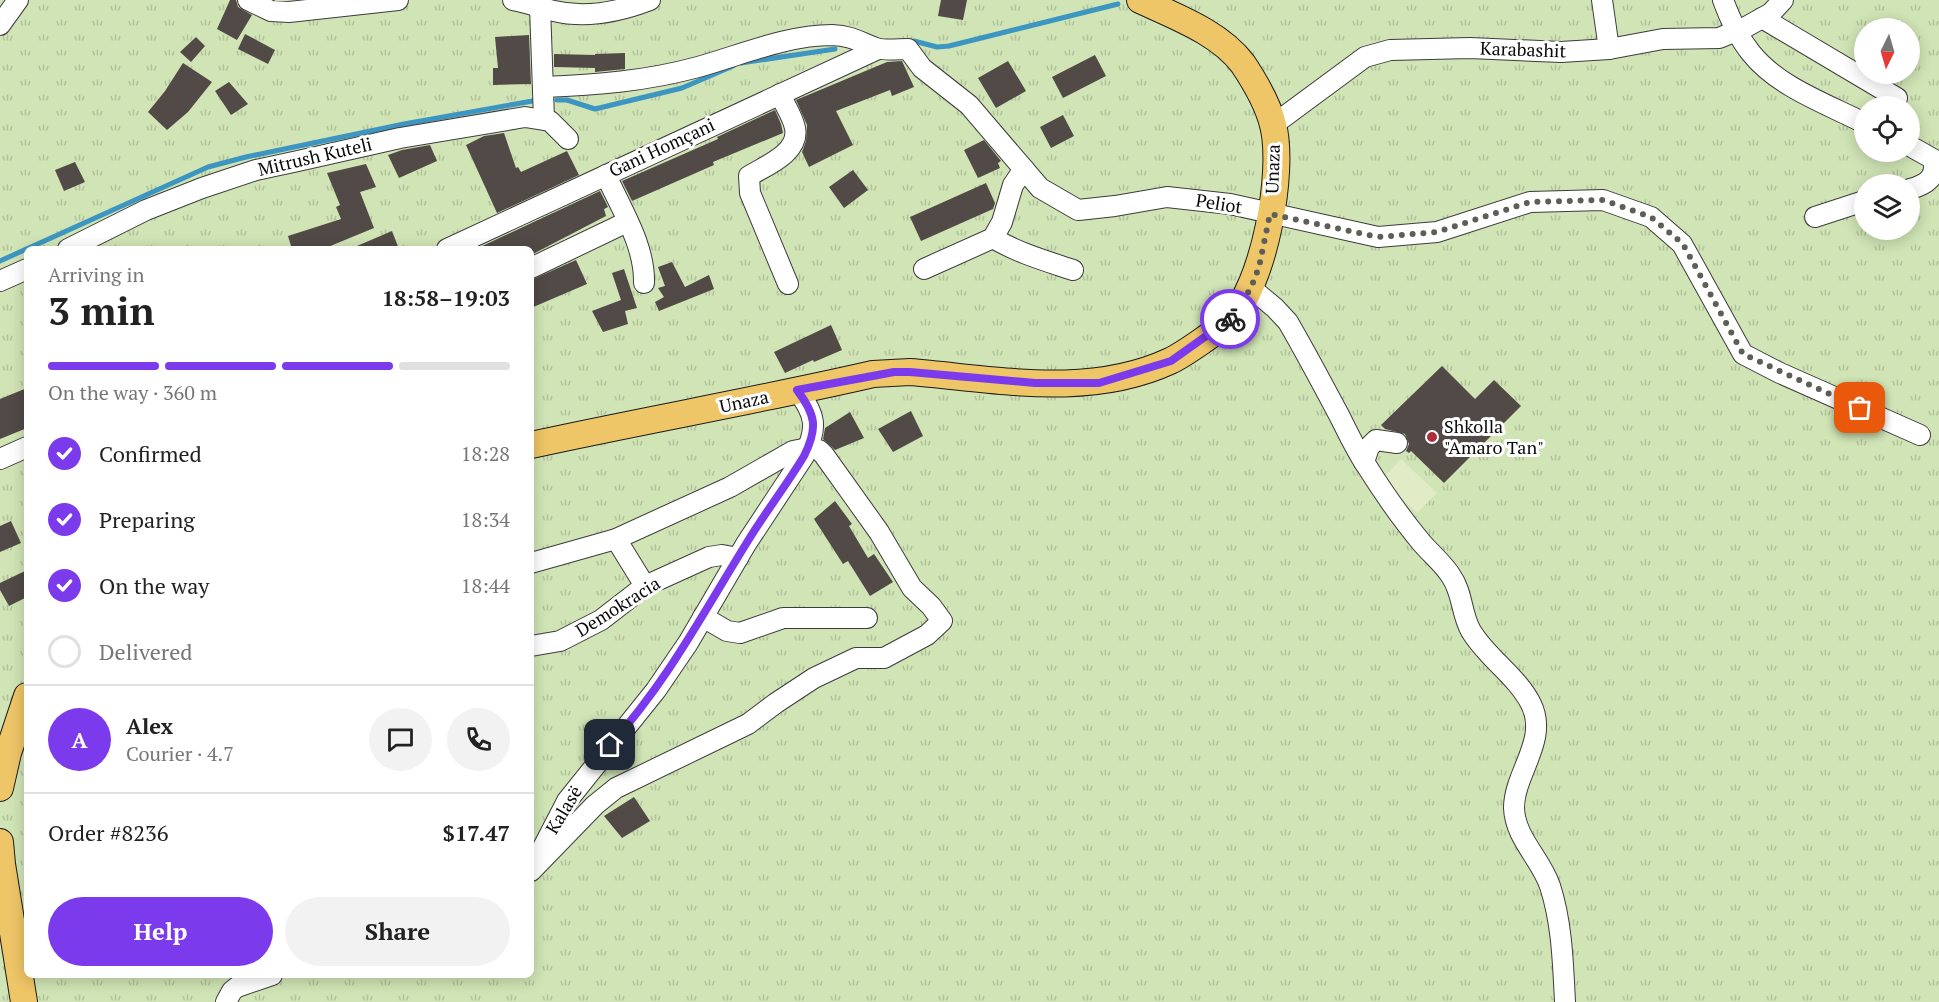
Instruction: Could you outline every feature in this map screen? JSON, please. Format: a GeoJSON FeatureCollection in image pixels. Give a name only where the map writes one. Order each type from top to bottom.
{"type":"FeatureCollection","features":[{"type":"Feature","properties":{"kind":"main road","name":"Unaza"},"geometry":{"type":"LineString","coordinates":[[534,445],[604,429],[894,372],[1035,383],[1099,383],[1171,361],[1230,319],[1251,288],[1263,254],[1277,158],[1274,125],[1260,92],[1241,62],[1202,29],[1140,0]]}},
{"type":"Feature","properties":{"kind":"main road"},"geometry":{"type":"LineString","coordinates":[[0,788],[8,753],[24,705]]}},
{"type":"Feature","properties":{"kind":"main road"},"geometry":{"type":"LineString","coordinates":[[0,842],[24,1002]]}},
{"type":"Feature","properties":{"kind":"street"},"geometry":{"type":"LineString","coordinates":[[0,25],[18,0]]}},
{"type":"Feature","properties":{"kind":"street"},"geometry":{"type":"LineString","coordinates":[[248,0],[271,11],[289,12],[398,0]]}},
{"type":"Feature","properties":{"kind":"street"},"geometry":{"type":"LineString","coordinates":[[513,0],[555,12],[594,15],[630,8],[651,0]]}},
{"type":"Feature","properties":{"kind":"street"},"geometry":{"type":"LineString","coordinates":[[1602,0],[1609,49]]}},
{"type":"Feature","properties":{"kind":"street"},"geometry":{"type":"LineString","coordinates":[[1723,0],[1736,32],[1751,54],[1788,84],[1854,118]]}},
{"type":"Feature","properties":{"kind":"street","name":"Karabashit"},"geometry":{"type":"LineString","coordinates":[[1274,125],[1365,57],[1390,50],[1470,48],[1561,52],[1609,49],[1663,39],[1719,38],[1762,18],[1783,2]]}},
{"type":"Feature","properties":{"kind":"street"},"geometry":{"type":"LineString","coordinates":[[540,7],[544,119],[550,121],[568,139]]}},
{"type":"Feature","properties":{"kind":"street"},"geometry":{"type":"LineString","coordinates":[[1762,18],[1894,96]]}},
{"type":"Feature","properties":{"kind":"street"},"geometry":{"type":"LineString","coordinates":[[543,87],[611,84],[652,77],[699,67],[752,49],[831,35],[860,39],[878,48]]}},
{"type":"Feature","properties":{"kind":"street","name":"Gani Homçani"},"geometry":{"type":"LineString","coordinates":[[453,246],[878,48]]}},
{"type":"Feature","properties":{"kind":"street","name":"Peliot"},"geometry":{"type":"LineString","coordinates":[[878,48],[908,49],[922,68],[969,105],[1040,188],[1078,210],[1167,197],[1230,204],[1378,237],[1437,232],[1530,202],[1603,200],[1651,217],[1683,244],[1743,354],[1780,373],[1920,435]]}},
{"type":"Feature","properties":{"kind":"street"},"geometry":{"type":"LineString","coordinates":[[780,94],[795,128],[791,146],[782,156],[749,176],[748,180],[750,193],[788,284]]}},
{"type":"Feature","properties":{"kind":"street","name":"Mitrush Kuteli"},"geometry":{"type":"LineString","coordinates":[[74,246],[147,210],[256,170],[463,127],[525,117],[544,119]]}},
{"type":"Feature","properties":{"kind":"street"},"geometry":{"type":"LineString","coordinates":[[1920,152],[1932,159],[1935,167],[1930,180],[1920,187]]}},
{"type":"Feature","properties":{"kind":"street"},"geometry":{"type":"LineString","coordinates":[[924,269],[993,238],[1002,222],[1013,185],[1024,169]]}},
{"type":"Feature","properties":{"kind":"street"},"geometry":{"type":"LineString","coordinates":[[606,175],[640,253],[644,267],[644,283]]}},
{"type":"Feature","properties":{"kind":"street"},"geometry":{"type":"LineString","coordinates":[[1815,218],[1854,204]]}},
{"type":"Feature","properties":{"kind":"street"},"geometry":{"type":"LineString","coordinates":[[534,266],[627,222]]}},
{"type":"Feature","properties":{"kind":"street"},"geometry":{"type":"LineString","coordinates":[[993,238],[1027,254],[1073,270]]}},
{"type":"Feature","properties":{"kind":"street"},"geometry":{"type":"LineString","coordinates":[[0,281],[24,270]]}},
{"type":"Feature","properties":{"kind":"street"},"geometry":{"type":"LineString","coordinates":[[1251,288],[1288,322],[1364,462],[1404,521],[1451,576],[1461,597],[1464,614],[1474,636],[1516,683],[1531,705],[1535,719],[1534,740],[1515,795],[1514,811],[1523,837],[1543,868],[1550,887],[1558,920],[1566,1002]]}},
{"type":"Feature","properties":{"kind":"street","name":"Kalasë"},"geometry":{"type":"LineString","coordinates":[[534,865],[567,801],[656,690],[808,448],[814,428],[813,416],[797,390]]}},
{"type":"Feature","properties":{"kind":"street"},"geometry":{"type":"LineString","coordinates":[[1364,462],[1370,447],[1376,440],[1397,443]]}},
{"type":"Feature","properties":{"kind":"street"},"geometry":{"type":"LineString","coordinates":[[0,459],[24,448]]}},
{"type":"Feature","properties":{"kind":"street"},"geometry":{"type":"LineString","coordinates":[[534,562],[616,539],[730,487],[793,451],[808,448],[819,450],[824,455],[879,532],[912,588],[931,606],[942,621],[927,635],[884,658],[856,658],[814,678],[748,724],[616,788],[595,805],[534,868]]}},
{"type":"Feature","properties":{"kind":"street"},"geometry":{"type":"LineString","coordinates":[[616,539],[645,586]]}},
{"type":"Feature","properties":{"kind":"street","name":"Demokracia"},"geometry":{"type":"LineString","coordinates":[[534,645],[560,641],[580,631],[617,610],[645,586],[709,557],[722,555],[738,558]]}},
{"type":"Feature","properties":{"kind":"street"},"geometry":{"type":"LineString","coordinates":[[703,617],[727,631],[740,633],[783,618],[867,618]]}},
{"type":"Feature","properties":{"kind":"street"},"geometry":{"type":"LineString","coordinates":[[226,1002],[237,987],[263,978]]}},
{"type":"Feature","properties":{"kind":"green space"},"geometry":{"type":"Polygon","coordinates":[[[0,0],[1939,0],[1939,1002],[0,1002],[0,0]]]}},
{"type":"Feature","properties":{"kind":"green space"},"geometry":{"type":"Polygon","coordinates":[[[1401,459],[1437,493],[1417,513],[1382,479],[1401,459]]]}},
{"type":"Feature","properties":{"kind":"building"},"geometry":{"type":"Polygon","coordinates":[[[230,0],[236,0],[238,7],[252,15],[237,40],[217,29],[230,0]]]}},
{"type":"Feature","properties":{"kind":"building"},"geometry":{"type":"Polygon","coordinates":[[[941,0],[967,0],[963,20],[938,16],[941,0]]]}},
{"type":"Feature","properties":{"kind":"building"},"geometry":{"type":"Polygon","coordinates":[[[245,34],[275,50],[268,64],[238,49],[245,34]]]}},
{"type":"Feature","properties":{"kind":"building"},"geometry":{"type":"Polygon","coordinates":[[[529,35],[531,84],[493,85],[493,68],[498,68],[495,37],[529,35]]]}},
{"type":"Feature","properties":{"kind":"building"},"geometry":{"type":"Polygon","coordinates":[[[196,37],[205,46],[191,62],[180,52],[196,37]]]}},
{"type":"Feature","properties":{"kind":"building"},"geometry":{"type":"Polygon","coordinates":[[[625,53],[625,69],[595,72],[595,68],[554,67],[554,54],[625,53]]]}},
{"type":"Feature","properties":{"kind":"building"},"geometry":{"type":"Polygon","coordinates":[[[1095,55],[1106,76],[1063,98],[1052,77],[1095,55]]]}},
{"type":"Feature","properties":{"kind":"building"},"geometry":{"type":"Polygon","coordinates":[[[902,61],[914,87],[892,96],[890,90],[836,111],[853,145],[809,167],[802,152],[806,141],[807,125],[796,100],[887,62],[902,61]]]}},
{"type":"Feature","properties":{"kind":"building"},"geometry":{"type":"Polygon","coordinates":[[[1008,61],[1026,91],[996,108],[978,78],[1008,61]]]}},
{"type":"Feature","properties":{"kind":"building"},"geometry":{"type":"Polygon","coordinates":[[[183,63],[212,82],[188,112],[167,130],[148,112],[183,63]]]}},
{"type":"Feature","properties":{"kind":"building"},"geometry":{"type":"Polygon","coordinates":[[[229,82],[248,104],[231,115],[215,91],[229,82]]]}},
{"type":"Feature","properties":{"kind":"building"},"geometry":{"type":"Polygon","coordinates":[[[775,110],[783,133],[713,162],[714,165],[632,201],[622,181],[718,139],[717,137],[775,110]]]}},
{"type":"Feature","properties":{"kind":"building"},"geometry":{"type":"Polygon","coordinates":[[[1063,115],[1074,136],[1051,148],[1040,127],[1063,115]]]}},
{"type":"Feature","properties":{"kind":"building"},"geometry":{"type":"Polygon","coordinates":[[[504,133],[516,168],[518,167],[521,172],[567,151],[579,175],[497,213],[466,145],[484,136],[504,133]]]}},
{"type":"Feature","properties":{"kind":"building"},"geometry":{"type":"Polygon","coordinates":[[[984,140],[1001,161],[998,163],[1000,168],[978,178],[964,150],[984,140]]]}},
{"type":"Feature","properties":{"kind":"building"},"geometry":{"type":"Polygon","coordinates":[[[430,145],[437,161],[399,178],[388,155],[430,145]]]}},
{"type":"Feature","properties":{"kind":"building"},"geometry":{"type":"Polygon","coordinates":[[[75,162],[85,182],[64,191],[55,170],[75,162]]]}},
{"type":"Feature","properties":{"kind":"building"},"geometry":{"type":"Polygon","coordinates":[[[366,164],[376,187],[360,192],[374,228],[330,246],[291,246],[288,236],[341,219],[336,207],[340,205],[327,173],[366,164]]]}},
{"type":"Feature","properties":{"kind":"building"},"geometry":{"type":"Polygon","coordinates":[[[853,170],[868,190],[844,208],[829,187],[853,170]]]}},
{"type":"Feature","properties":{"kind":"building"},"geometry":{"type":"Polygon","coordinates":[[[986,183],[995,203],[993,209],[921,241],[910,217],[986,183]]]}},
{"type":"Feature","properties":{"kind":"building"},"geometry":{"type":"Polygon","coordinates":[[[600,191],[608,207],[604,209],[606,216],[534,253],[534,246],[482,246],[600,191]]]}},
{"type":"Feature","properties":{"kind":"building"},"geometry":{"type":"Polygon","coordinates":[[[392,231],[398,246],[357,246],[392,231]]]}},
{"type":"Feature","properties":{"kind":"building"},"geometry":{"type":"Polygon","coordinates":[[[576,260],[587,284],[534,307],[534,279],[576,260]]]}},
{"type":"Feature","properties":{"kind":"building"},"geometry":{"type":"Polygon","coordinates":[[[672,262],[685,287],[709,275],[714,289],[659,311],[655,302],[664,297],[658,288],[665,286],[658,267],[672,262]]]}},
{"type":"Feature","properties":{"kind":"building"},"geometry":{"type":"Polygon","coordinates":[[[624,269],[637,308],[625,311],[628,324],[603,332],[592,311],[621,300],[612,273],[624,269]]]}},
{"type":"Feature","properties":{"kind":"building"},"geometry":{"type":"Polygon","coordinates":[[[831,325],[842,350],[785,373],[774,352],[831,325]]]}},
{"type":"Feature","properties":{"kind":"building","name":"Shkolla \"Amaro Tan\""},"geometry":{"type":"Polygon","coordinates":[[[1442,366],[1475,399],[1494,380],[1521,406],[1444,483],[1411,451],[1409,453],[1406,451],[1409,444],[1405,434],[1385,429],[1381,425],[1442,366]]]}},
{"type":"Feature","properties":{"kind":"building"},"geometry":{"type":"Polygon","coordinates":[[[24,389],[24,429],[0,439],[0,399],[24,389]]]}},
{"type":"Feature","properties":{"kind":"building"},"geometry":{"type":"Polygon","coordinates":[[[911,411],[923,436],[893,452],[878,429],[911,411]]]}},
{"type":"Feature","properties":{"kind":"building"},"geometry":{"type":"Polygon","coordinates":[[[850,412],[864,438],[835,450],[823,439],[825,428],[850,412]]]}},
{"type":"Feature","properties":{"kind":"building"},"geometry":{"type":"Polygon","coordinates":[[[835,501],[852,524],[849,526],[868,558],[874,554],[893,582],[870,596],[848,561],[843,564],[814,519],[835,501]]]}},
{"type":"Feature","properties":{"kind":"building"},"geometry":{"type":"Polygon","coordinates":[[[11,521],[21,543],[0,552],[0,526],[11,521]]]}},
{"type":"Feature","properties":{"kind":"building"},"geometry":{"type":"Polygon","coordinates":[[[24,571],[24,598],[9,606],[0,590],[0,583],[24,571]]]}},
{"type":"Feature","properties":{"kind":"building"},"geometry":{"type":"Polygon","coordinates":[[[634,797],[650,821],[622,838],[604,816],[634,797]]]}},
{"type":"Feature","properties":{"kind":"waterway"},"geometry":{"type":"LineString","coordinates":[[914,41],[937,47],[949,46],[1118,4]]}},
{"type":"Feature","properties":{"kind":"waterway"},"geometry":{"type":"LineString","coordinates":[[741,63],[835,49]]}},
{"type":"Feature","properties":{"kind":"waterway"},"geometry":{"type":"LineString","coordinates":[[557,100],[567,100],[595,109],[682,88],[733,66]]}},
{"type":"Feature","properties":{"kind":"waterway"},"geometry":{"type":"LineString","coordinates":[[33,246],[208,167],[404,124],[538,100]]}},
{"type":"Feature","properties":{"kind":"waterway"},"geometry":{"type":"LineString","coordinates":[[0,261],[24,250]]}},
{"type":"Feature","properties":{"kind":"way so far"},"geometry":{"type":"LineString","coordinates":[[1230,319],[1251,288],[1259,267],[1270,214],[1378,237],[1437,232],[1530,202],[1603,200],[1651,217],[1683,244],[1743,354],[1860,408]]}},
{"type":"Feature","properties":{"kind":"place","name":"Shkolla \"Amaro Tan\""},"geometry":{"type":"Point","coordinates":[1432,437]}},
{"type":"Feature","properties":{"kind":"route"},"geometry":{"type":"LineString","coordinates":[[610,745],[635,718],[688,643],[746,544],[804,456],[814,428],[813,416],[797,390],[873,374],[894,372],[1035,383],[1099,383],[1171,361],[1230,319]]}}]}
